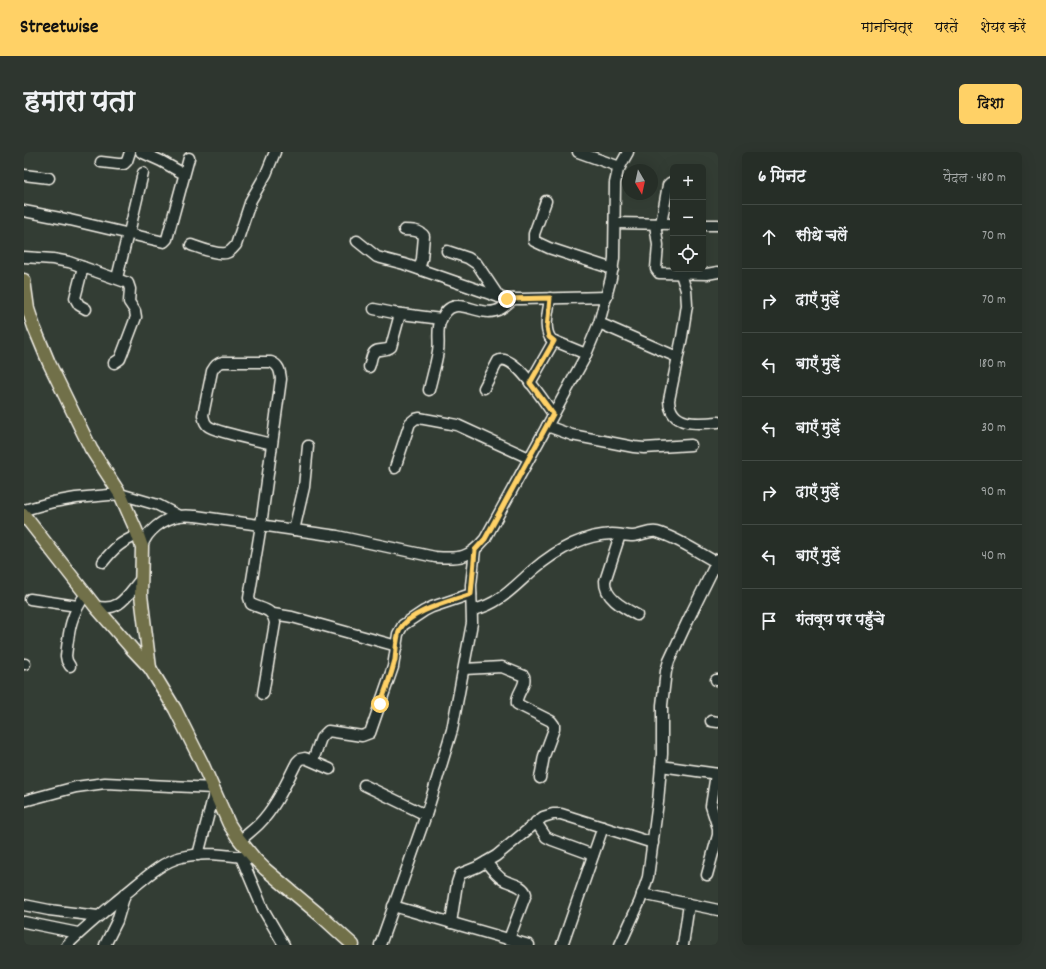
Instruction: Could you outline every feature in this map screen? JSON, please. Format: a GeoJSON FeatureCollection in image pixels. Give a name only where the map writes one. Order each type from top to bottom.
{"type":"FeatureCollection","features":[{"type":"Feature","properties":{"kind":"main road"},"geometry":{"type":"LineString","coordinates":[[24,280],[27,318],[69,407],[91,449],[120,494],[140,541],[143,615],[150,668]]}},
{"type":"Feature","properties":{"kind":"main road"},"geometry":{"type":"LineString","coordinates":[[24,515],[95,606],[150,668],[175,709],[215,789],[227,819],[240,840],[264,869],[321,916],[353,945]]}},
{"type":"Feature","properties":{"kind":"street"},"geometry":{"type":"LineString","coordinates":[[102,162],[124,164],[127,161],[130,152]]}},
{"type":"Feature","properties":{"kind":"street"},"geometry":{"type":"LineString","coordinates":[[141,152],[184,174]]}},
{"type":"Feature","properties":{"kind":"street"},"geometry":{"type":"LineString","coordinates":[[190,245],[219,253],[225,253],[236,245],[251,200],[266,174],[275,152]]}},
{"type":"Feature","properties":{"kind":"street"},"geometry":{"type":"LineString","coordinates":[[578,152],[620,167]]}},
{"type":"Feature","properties":{"kind":"street"},"geometry":{"type":"LineString","coordinates":[[103,562],[116,546],[144,541],[153,530],[163,522],[179,516],[196,516],[337,536],[435,557],[462,557],[475,550],[485,539],[547,426],[586,354],[598,323],[613,269],[615,183],[620,167],[628,152]]}},
{"type":"Feature","properties":{"kind":"street"},"geometry":{"type":"LineString","coordinates":[[24,211],[129,233],[161,242],[166,241],[189,158]]}},
{"type":"Feature","properties":{"kind":"street"},"geometry":{"type":"LineString","coordinates":[[117,278],[143,173]]}},
{"type":"Feature","properties":{"kind":"street"},"geometry":{"type":"LineString","coordinates":[[24,174],[49,178]]}},
{"type":"Feature","properties":{"kind":"street"},"geometry":{"type":"LineString","coordinates":[[670,183],[658,224],[657,272],[662,274],[707,274],[718,272]]}},
{"type":"Feature","properties":{"kind":"street"},"geometry":{"type":"LineString","coordinates":[[546,202],[534,234],[534,241],[549,248],[613,269]]}},
{"type":"Feature","properties":{"kind":"street"},"geometry":{"type":"LineString","coordinates":[[615,223],[670,224]]}},
{"type":"Feature","properties":{"kind":"street"},"geometry":{"type":"LineString","coordinates":[[706,225],[718,225]]}},
{"type":"Feature","properties":{"kind":"street"},"geometry":{"type":"LineString","coordinates":[[404,230],[422,233],[424,236],[422,259],[419,269]]}},
{"type":"Feature","properties":{"kind":"street"},"geometry":{"type":"LineString","coordinates":[[356,241],[372,255],[377,257],[419,269],[499,297],[513,299],[606,298]]}},
{"type":"Feature","properties":{"kind":"street"},"geometry":{"type":"LineString","coordinates":[[447,251],[468,258],[477,264],[499,297]]}},
{"type":"Feature","properties":{"kind":"street"},"geometry":{"type":"LineString","coordinates":[[24,257],[53,259],[69,262],[124,280],[130,284],[129,302],[136,315],[120,359],[114,363]]}},
{"type":"Feature","properties":{"kind":"street"},"geometry":{"type":"LineString","coordinates":[[83,267],[76,298],[79,305],[86,309]]}},
{"type":"Feature","properties":{"kind":"street"},"geometry":{"type":"LineString","coordinates":[[681,274],[686,290],[687,305],[668,400],[669,406],[672,414],[678,419],[689,422],[718,422]]}},
{"type":"Feature","properties":{"kind":"street"},"geometry":{"type":"LineString","coordinates":[[550,298],[547,328],[549,337],[554,341],[586,354]]}},
{"type":"Feature","properties":{"kind":"street"},"geometry":{"type":"LineString","coordinates":[[429,390],[438,351],[438,332],[441,319],[452,307],[461,306],[484,312],[492,312],[500,309],[513,299]]}},
{"type":"Feature","properties":{"kind":"street"},"geometry":{"type":"LineString","coordinates":[[374,309],[441,319]]}},
{"type":"Feature","properties":{"kind":"street"},"geometry":{"type":"LineString","coordinates":[[369,367],[376,351],[386,350],[391,347],[400,314]]}},
{"type":"Feature","properties":{"kind":"street"},"geometry":{"type":"LineString","coordinates":[[598,323],[677,357]]}},
{"type":"Feature","properties":{"kind":"street"},"geometry":{"type":"LineString","coordinates":[[530,383],[554,341]]}},
{"type":"Feature","properties":{"kind":"street"},"geometry":{"type":"LineString","coordinates":[[484,388],[498,361],[502,359],[506,360],[515,366],[530,383],[553,414]]}},
{"type":"Feature","properties":{"kind":"street"},"geometry":{"type":"LineString","coordinates":[[272,444],[207,426],[203,415],[212,371],[214,366],[218,363],[271,362],[276,364],[279,368],[281,379],[262,525],[250,602],[251,604],[270,611],[273,614],[397,646]]}},
{"type":"Feature","properties":{"kind":"street"},"geometry":{"type":"LineString","coordinates":[[395,468],[410,424],[415,419],[419,418],[457,425],[529,458]]}},
{"type":"Feature","properties":{"kind":"street"},"geometry":{"type":"LineString","coordinates":[[547,426],[572,435],[634,447],[644,448],[690,445]]}},
{"type":"Feature","properties":{"kind":"street"},"geometry":{"type":"LineString","coordinates":[[294,530],[304,487],[308,446]]}},
{"type":"Feature","properties":{"kind":"street"},"geometry":{"type":"LineString","coordinates":[[24,510],[53,502],[76,498],[120,494],[158,505],[179,516]]}},
{"type":"Feature","properties":{"kind":"street"},"geometry":{"type":"LineString","coordinates":[[473,610],[483,608],[500,599],[534,569],[560,551],[574,544],[599,536],[612,534],[635,536],[656,532],[672,538],[717,561],[668,661],[662,705],[661,766],[648,877],[620,945]]}},
{"type":"Feature","properties":{"kind":"street"},"geometry":{"type":"LineString","coordinates":[[620,535],[604,586],[607,593],[618,603],[638,615]]}},
{"type":"Feature","properties":{"kind":"street"},"geometry":{"type":"LineString","coordinates":[[380,945],[426,815],[450,737],[471,634],[473,610],[471,594],[475,550]]}},
{"type":"Feature","properties":{"kind":"street"},"geometry":{"type":"LineString","coordinates":[[95,606],[116,606],[125,600],[141,579]]}},
{"type":"Feature","properties":{"kind":"street"},"geometry":{"type":"LineString","coordinates":[[70,666],[66,656],[70,624],[77,606],[86,594]]}},
{"type":"Feature","properties":{"kind":"street"},"geometry":{"type":"LineString","coordinates":[[313,760],[321,738],[328,731],[331,730],[362,736],[370,733],[393,667],[398,634],[403,625],[432,607],[471,594]]}},
{"type":"Feature","properties":{"kind":"street"},"geometry":{"type":"LineString","coordinates":[[30,599],[77,606]]}},
{"type":"Feature","properties":{"kind":"street"},"geometry":{"type":"LineString","coordinates":[[263,694],[275,630],[273,614]]}},
{"type":"Feature","properties":{"kind":"street"},"geometry":{"type":"LineString","coordinates":[[464,669],[502,667],[524,676],[525,681],[517,699],[517,704],[551,721],[554,725],[554,729],[544,756],[540,778]]}},
{"type":"Feature","properties":{"kind":"street"},"geometry":{"type":"LineString","coordinates":[[240,840],[260,824],[269,812],[277,801],[300,759],[305,758],[313,760],[330,769]]}},
{"type":"Feature","properties":{"kind":"street"},"geometry":{"type":"LineString","coordinates":[[661,766],[717,774],[711,806],[718,828],[718,835],[707,875]]}},
{"type":"Feature","properties":{"kind":"street"},"geometry":{"type":"LineString","coordinates":[[24,801],[76,787],[105,783],[215,789],[198,855]]}},
{"type":"Feature","properties":{"kind":"street"},"geometry":{"type":"LineString","coordinates":[[364,785],[426,815]]}},
{"type":"Feature","properties":{"kind":"street"},"geometry":{"type":"LineString","coordinates":[[451,922],[457,883],[460,874],[486,862],[514,842],[547,814],[561,814],[653,843]]}},
{"type":"Feature","properties":{"kind":"street"},"geometry":{"type":"LineString","coordinates":[[536,822],[546,836],[552,840],[593,855]]}},
{"type":"Feature","properties":{"kind":"street"},"geometry":{"type":"LineString","coordinates":[[562,945],[603,827]]}},
{"type":"Feature","properties":{"kind":"street"},"geometry":{"type":"LineString","coordinates":[[67,945],[98,916],[125,894],[159,868],[171,861],[182,857],[198,855],[220,855],[255,859]]}},
{"type":"Feature","properties":{"kind":"street"},"geometry":{"type":"LineString","coordinates":[[241,857],[263,909],[284,945]]}},
{"type":"Feature","properties":{"kind":"street"},"geometry":{"type":"LineString","coordinates":[[486,862],[494,873],[503,880],[522,888],[526,894],[515,942]]}},
{"type":"Feature","properties":{"kind":"street"},"geometry":{"type":"LineString","coordinates":[[105,945],[117,921],[125,894]]}},
{"type":"Feature","properties":{"kind":"street"},"geometry":{"type":"LineString","coordinates":[[642,894],[718,910]]}},
{"type":"Feature","properties":{"kind":"street"},"geometry":{"type":"LineString","coordinates":[[683,945],[689,904]]}},
{"type":"Feature","properties":{"kind":"street"},"geometry":{"type":"LineString","coordinates":[[24,905],[49,910],[98,916]]}},
{"type":"Feature","properties":{"kind":"street"},"geometry":{"type":"LineString","coordinates":[[393,906],[529,945]]}},
{"type":"Feature","properties":{"kind":"street"},"geometry":{"type":"LineString","coordinates":[[24,922],[78,934]]}},
{"type":"Feature","properties":{"kind":"route"},"geometry":{"type":"LineString","coordinates":[[380,704],[393,667],[398,634],[403,625],[432,607],[451,602],[471,594],[475,550],[485,539],[553,414],[530,383],[554,341],[547,333],[550,298],[507,299]]}}]}
